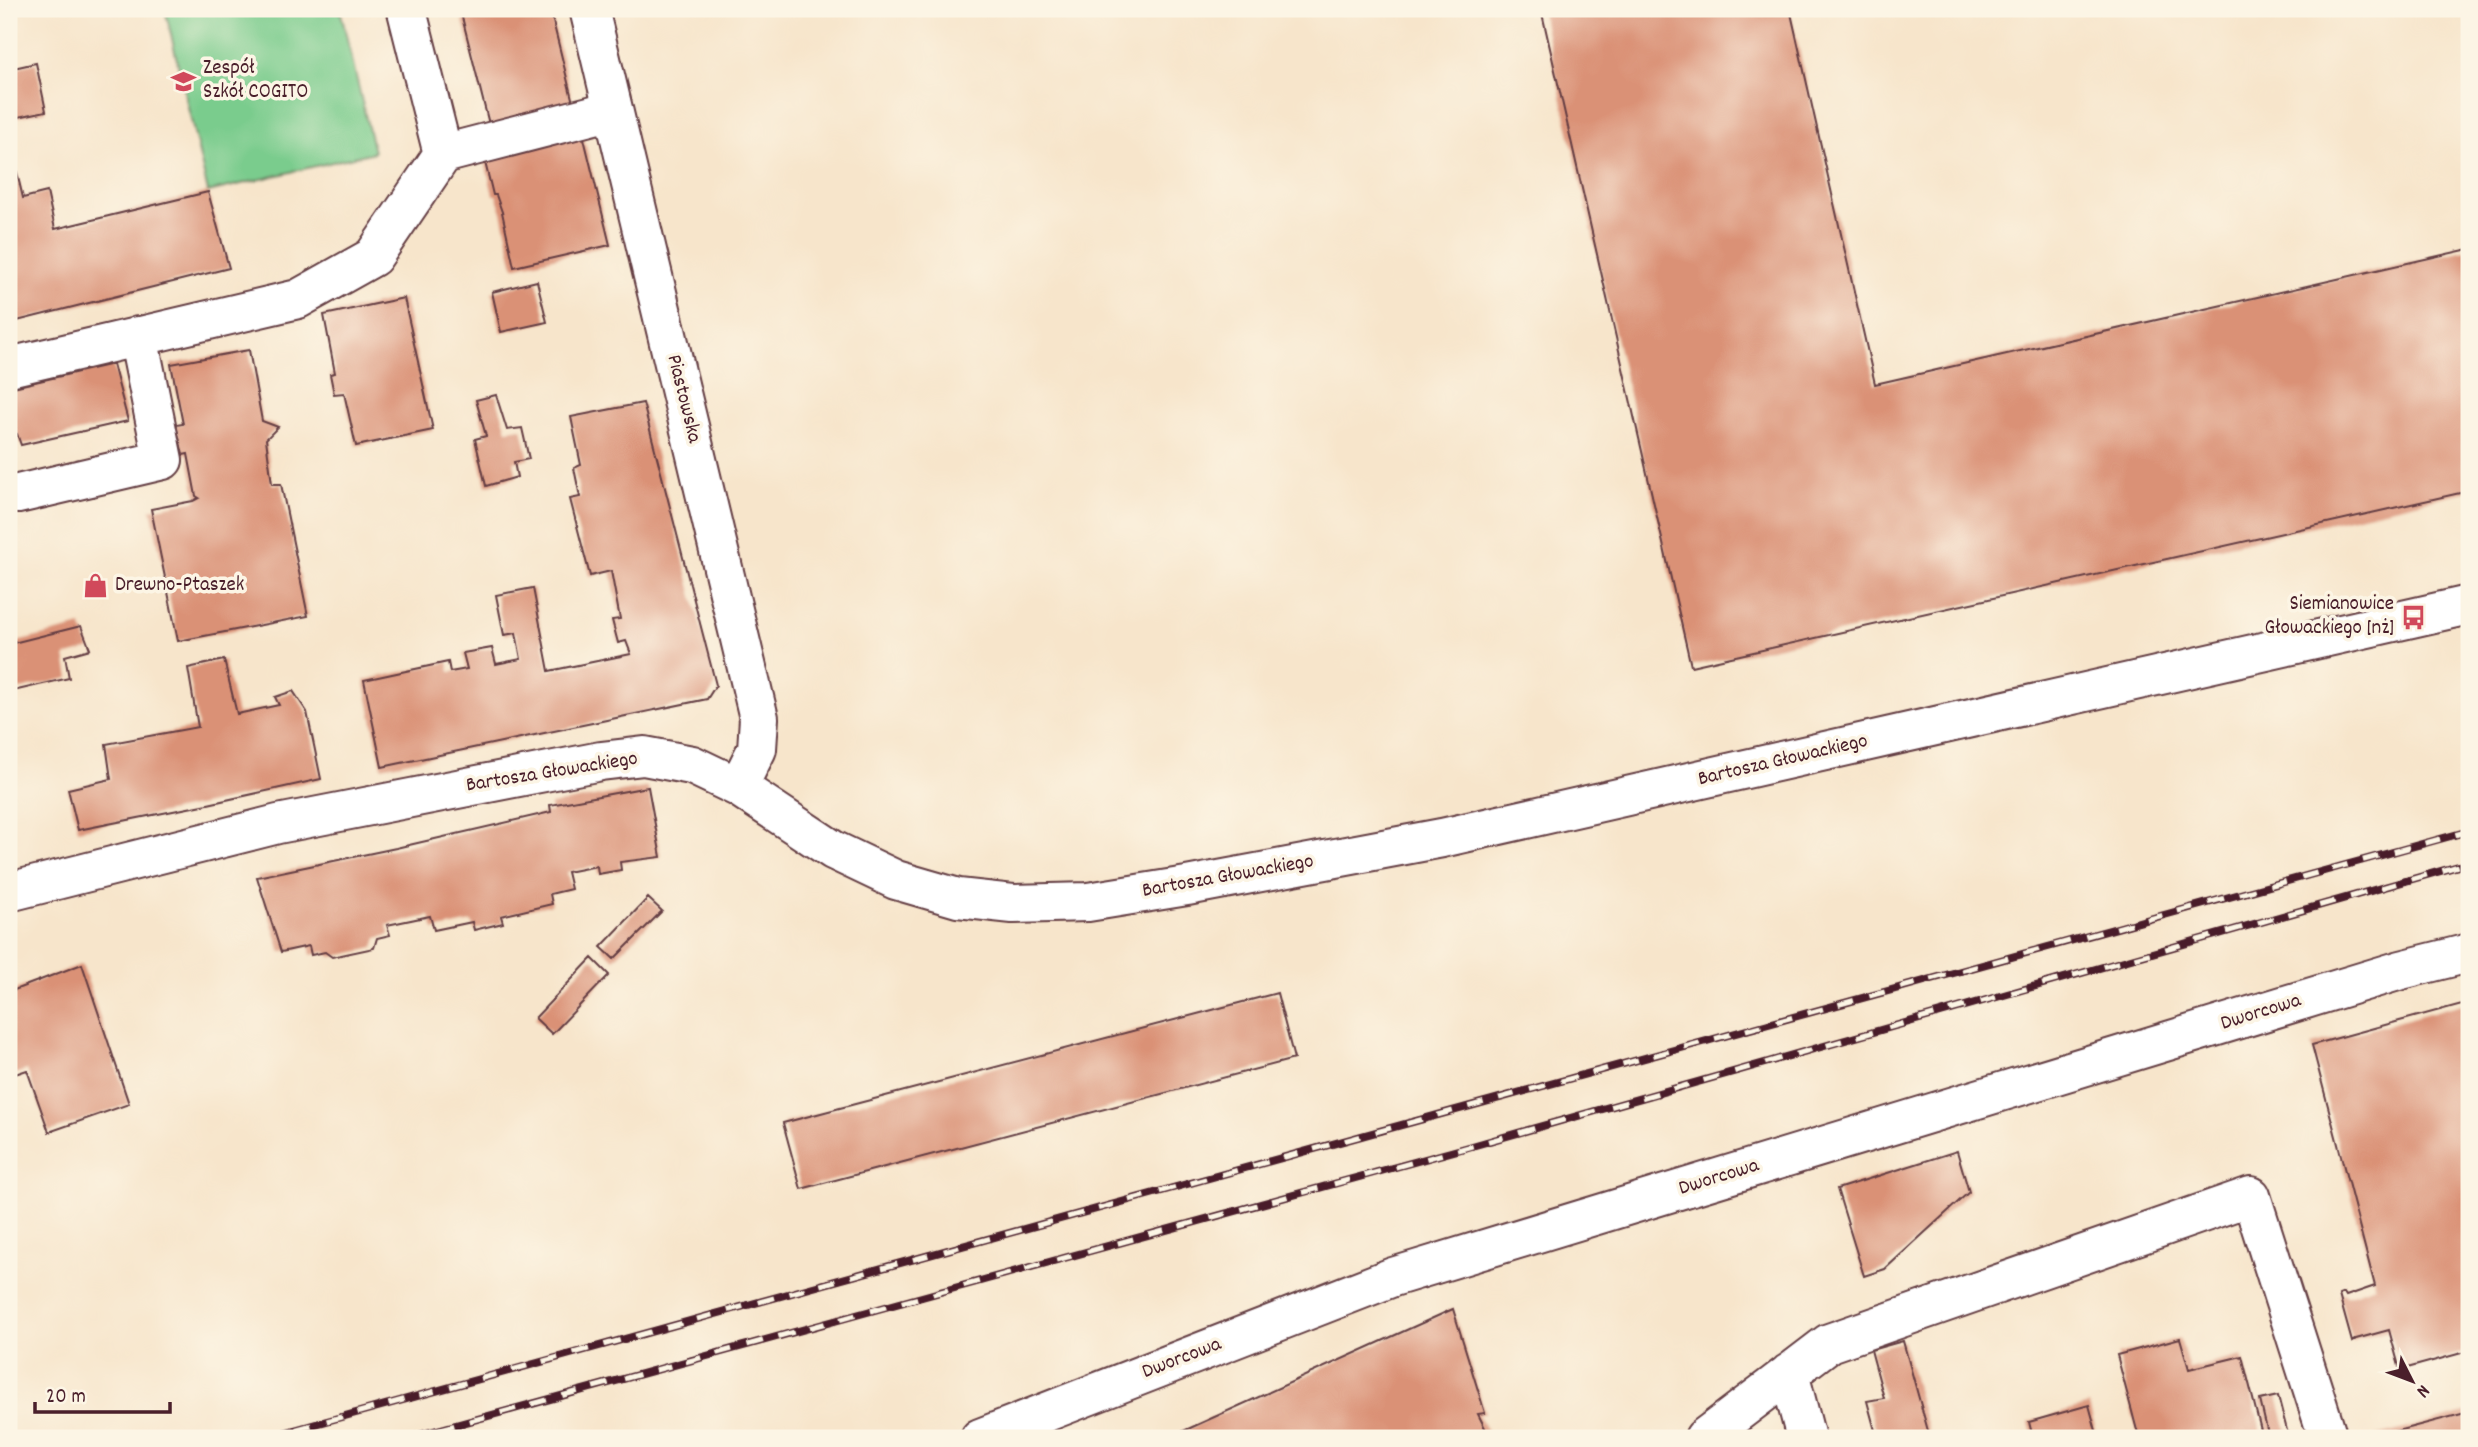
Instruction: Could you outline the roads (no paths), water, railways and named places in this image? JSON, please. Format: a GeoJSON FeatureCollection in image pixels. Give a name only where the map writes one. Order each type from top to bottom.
{"type":"FeatureCollection","features":[{"type":"Feature","properties":{"kind":"street","name":"Piastowska"},"geometry":{"type":"LineString","coordinates":[[589,9],[759,718],[757,749],[738,787]]}},
{"type":"Feature","properties":{"kind":"street"},"geometry":{"type":"LineString","coordinates":[[407,11],[443,154]]}},
{"type":"Feature","properties":{"kind":"street"},"geometry":{"type":"LineString","coordinates":[[9,367],[298,299],[373,257],[443,154],[613,110]]}},
{"type":"Feature","properties":{"kind":"street"},"geometry":{"type":"LineString","coordinates":[[18,494],[163,460],[138,336]]}},
{"type":"Feature","properties":{"kind":"street","name":"Bartosza Głowackiego"},"geometry":{"type":"LineString","coordinates":[[9,892],[278,824],[601,761],[644,756],[692,765],[738,787],[833,850],[897,880],[958,898],[1013,904],[1088,902],[1441,838],[2469,604]]}},
{"type":"Feature","properties":{"kind":"street","name":"Dworcowa"},"geometry":{"type":"LineString","coordinates":[[980,1438],[1393,1277],[2401,970],[2469,953]]}},
{"type":"Feature","properties":{"kind":"street"},"geometry":{"type":"LineString","coordinates":[[1704,1438],[1829,1343],[2251,1196],[2326,1431]]}},
{"type":"Feature","properties":{"kind":"street"},"geometry":{"type":"LineString","coordinates":[[1789,1373],[1806,1438]]}},
{"type":"Feature","properties":{"kind":"railway"},"geometry":{"type":"LineString","coordinates":[[265,1438],[2469,831]]}},
{"type":"Feature","properties":{"kind":"railway"},"geometry":{"type":"LineString","coordinates":[[408,1438],[1465,1148],[2469,863]]}},
{"type":"Feature","properties":{"kind":"place","name":"Zespół Szkół COGITO"},"geometry":{"type":"Point","coordinates":[183,81]}},
{"type":"Feature","properties":{"kind":"place","name":"Drewno-Ptaszek"},"geometry":{"type":"Point","coordinates":[95,586]}},
{"type":"Feature","properties":{"kind":"place","name":"Siemianowice Głowackiego [nż]"},"geometry":{"type":"Point","coordinates":[2414,617]}}]}
